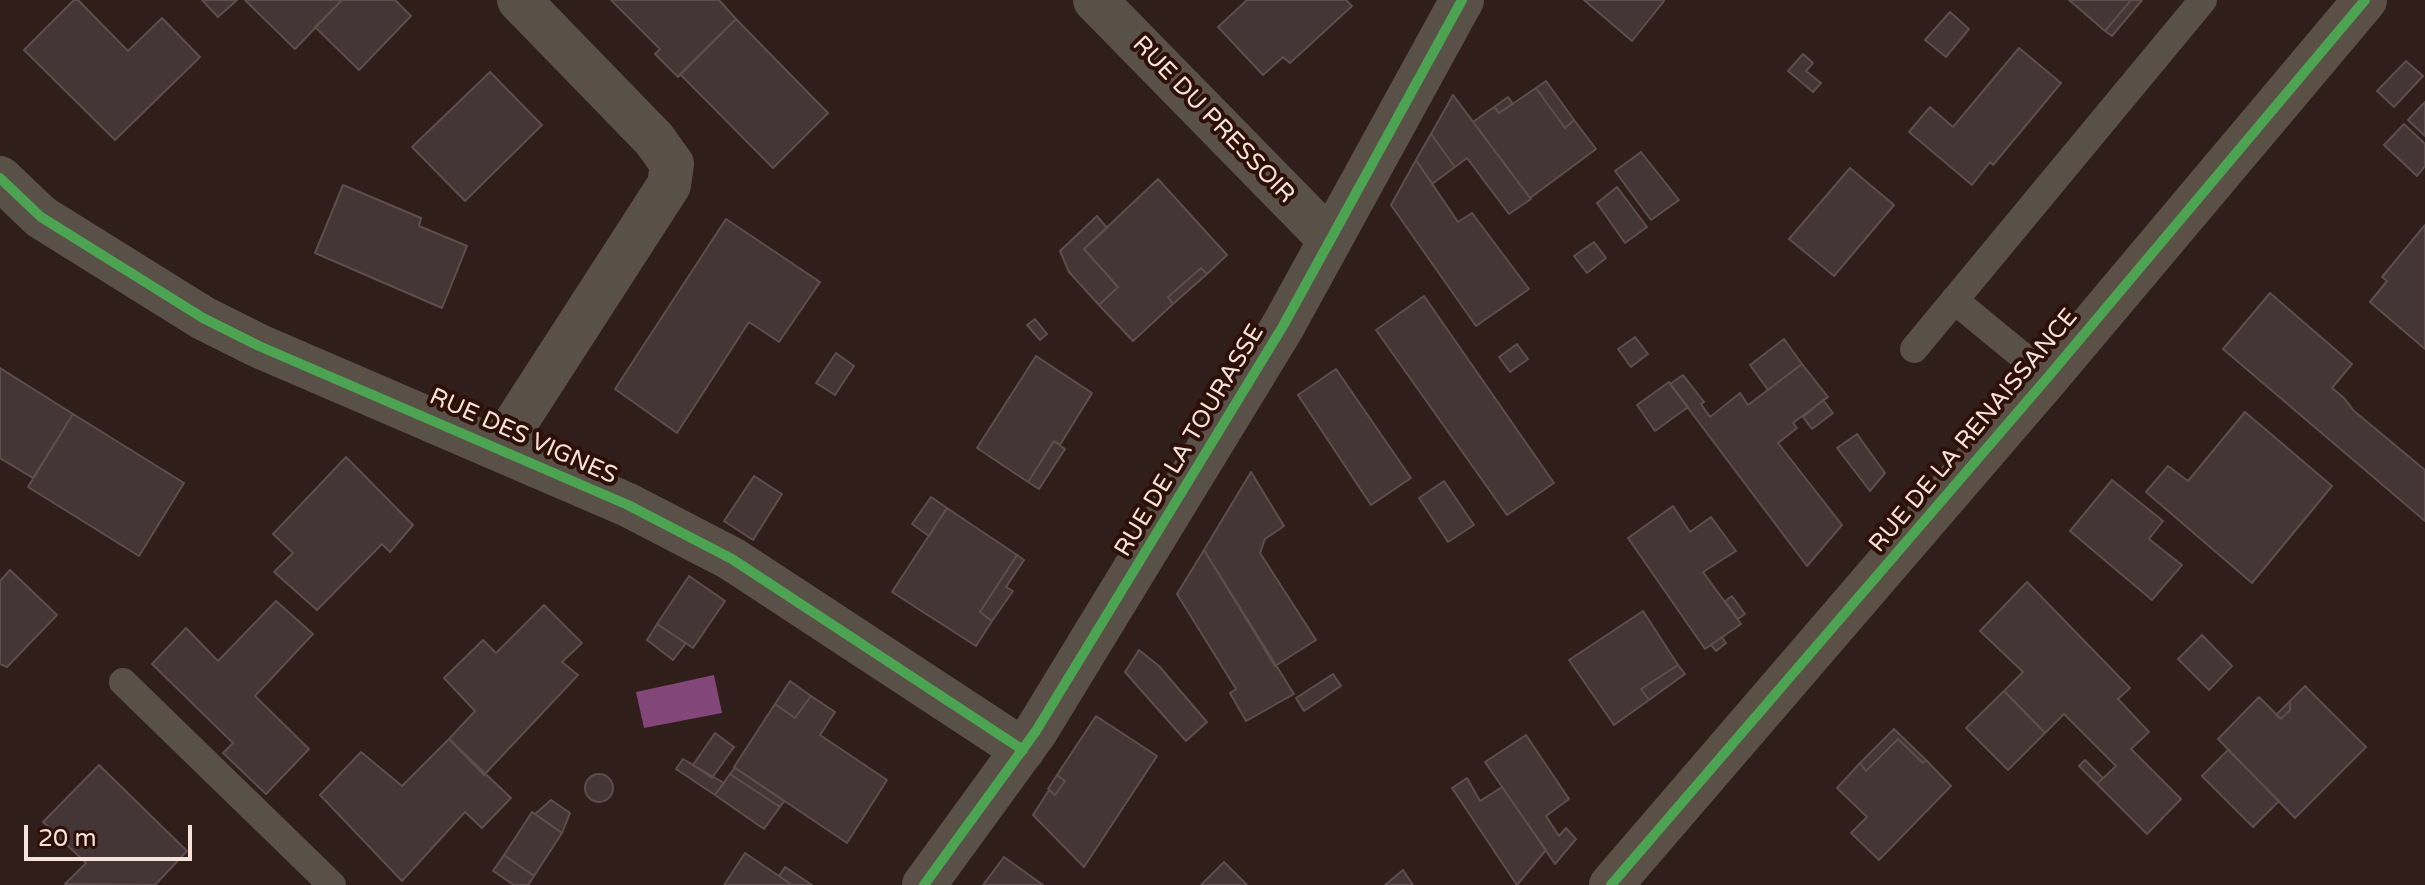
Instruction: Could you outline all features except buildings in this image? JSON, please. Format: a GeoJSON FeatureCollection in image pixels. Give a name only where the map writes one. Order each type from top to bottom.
{"type":"FeatureCollection","features":[{"type":"Feature","properties":{"kind":"main road","name":"RUE DE LA RENAISSANCE"},"geometry":{"type":"LineString","coordinates":[[1611,885],[2048,377],[2365,0]]}},
{"type":"Feature","properties":{"kind":"street"},"geometry":{"type":"LineString","coordinates":[[500,447],[669,185],[672,164],[654,139],[519,0]]}},
{"type":"Feature","properties":{"kind":"street","name":"RUE DU PRESSOIR"},"geometry":{"type":"LineString","coordinates":[[1095,0],[1330,240]]}},
{"type":"Feature","properties":{"kind":"street","name":"RUE DE LA TOURASSE"},"geometry":{"type":"LineString","coordinates":[[924,885],[1023,750],[1283,326],[1462,0]]}},
{"type":"Feature","properties":{"kind":"street","name":"RUE DES VIGNES"},"geometry":{"type":"LineString","coordinates":[[0,178],[41,217],[203,318],[259,346],[500,447],[628,505],[732,559],[1023,750]]}},
{"type":"Feature","properties":{"kind":"lane"},"geometry":{"type":"LineString","coordinates":[[1914,349],[2203,0]]}},
{"type":"Feature","properties":{"kind":"lane"},"geometry":{"type":"LineString","coordinates":[[1954,300],[2048,377]]}},
{"type":"Feature","properties":{"kind":"lane"},"geometry":{"type":"LineString","coordinates":[[123,682],[332,885]]}},
{"type":"Feature","properties":{"kind":"shaded area"},"geometry":{"type":"Polygon","coordinates":[[[714,675],[722,713],[644,728],[636,692],[714,675]]]}},
{"type":"Feature","properties":{"kind":"cycle path"},"geometry":{"type":"LineString","coordinates":[[924,885],[1036,731],[1283,326],[1462,0]]}},
{"type":"Feature","properties":{"kind":"cycle path"},"geometry":{"type":"LineString","coordinates":[[1611,885],[2048,377],[2365,0]]}},
{"type":"Feature","properties":{"kind":"cycle path"},"geometry":{"type":"LineString","coordinates":[[0,178],[41,217],[203,318],[259,346],[628,505],[732,559],[1023,750]]}}]}
